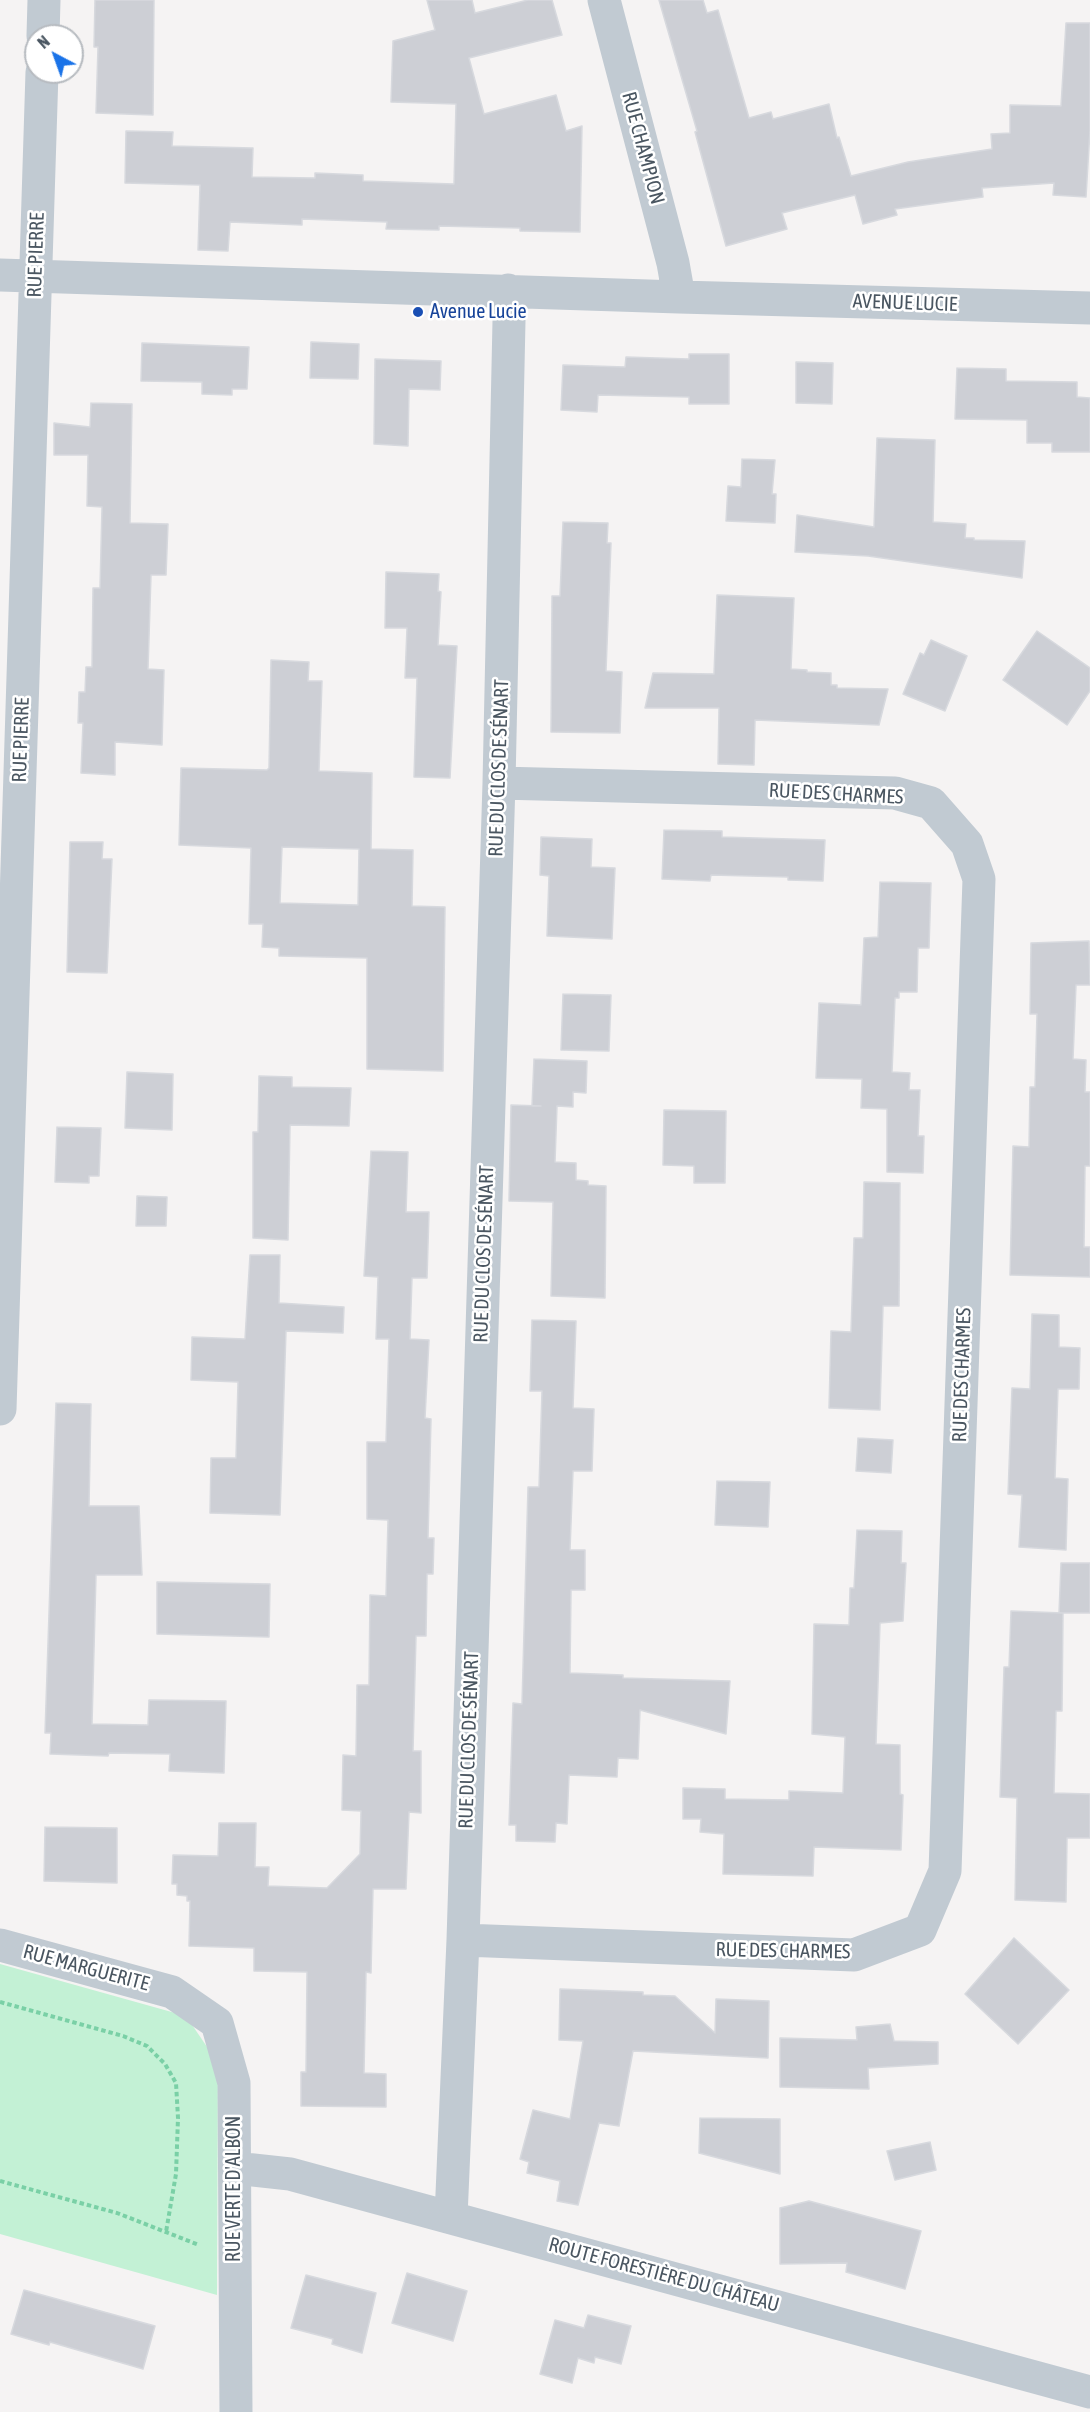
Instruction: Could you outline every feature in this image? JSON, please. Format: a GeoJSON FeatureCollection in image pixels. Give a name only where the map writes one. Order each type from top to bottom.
{"type":"FeatureCollection","features":[{"type":"Feature","properties":{"kind":"street"},"geometry":{"type":"LineString","coordinates":[[43,24],[44,0]]}},
{"type":"Feature","properties":{"kind":"street","name":"RUE CHAMPION"},"geometry":{"type":"LineString","coordinates":[[604,0],[674,263],[679,297]]}},
{"type":"Feature","properties":{"kind":"street","name":"RUE PIERRE"},"geometry":{"type":"LineString","coordinates":[[0,1409],[42,84]]}},
{"type":"Feature","properties":{"kind":"street","name":"AVENUE LUCIE"},"geometry":{"type":"LineString","coordinates":[[0,275],[1090,308]]}},
{"type":"Feature","properties":{"kind":"street","name":"RUE DU CLOS DE SÉNART"},"geometry":{"type":"LineString","coordinates":[[451,2217],[463,1940],[499,783],[508,290]]}},
{"type":"Feature","properties":{"kind":"street","name":"RUE DES CHARMES"},"geometry":{"type":"LineString","coordinates":[[463,1940],[854,1955],[920,1930],[945,1871],[979,891],[979,879],[967,844],[931,803],[895,793],[499,783]]}},
{"type":"Feature","properties":{"kind":"street","name":"RUE MARGUERITE"},"geometry":{"type":"LineString","coordinates":[[0,1945],[172,1992]]}},
{"type":"Feature","properties":{"kind":"street","name":"RUE VERTE D'ALBON"},"geometry":{"type":"LineString","coordinates":[[172,1992],[217,2023],[234,2083],[236,2412]]}},
{"type":"Feature","properties":{"kind":"street","name":"ROUTE FORESTIÈRE DU CHÂTEAU"},"geometry":{"type":"LineString","coordinates":[[235,2168],[290,2174],[1090,2392]]}},
{"type":"Feature","properties":{"kind":"path"},"geometry":{"type":"LineString","coordinates":[[0,2002],[147,2046],[165,2064],[176,2083],[178,2118],[176,2174],[166,2232]]}},
{"type":"Feature","properties":{"kind":"path"},"geometry":{"type":"LineString","coordinates":[[0,2181],[117,2212],[205,2248]]}},
{"type":"Feature","properties":{"kind":"green space"},"geometry":{"type":"Polygon","coordinates":[[[0,1964],[186,2016],[218,2063],[217,2295],[0,2234],[0,1964]]]}},
{"type":"Feature","properties":{"kind":"building"},"geometry":{"type":"Polygon","coordinates":[[[95,0],[154,0],[153,115],[96,113],[98,47],[94,47],[95,0]]]}},
{"type":"Feature","properties":{"kind":"building"},"geometry":{"type":"Polygon","coordinates":[[[427,0],[472,0],[475,13],[528,0],[552,0],[562,35],[469,58],[484,114],[556,95],[566,131],[582,126],[580,232],[439,226],[439,230],[386,229],[387,222],[302,219],[302,225],[230,222],[228,251],[198,250],[200,185],[125,183],[126,131],[173,132],[172,146],[253,148],[252,177],[315,178],[315,173],[363,175],[363,181],[454,184],[456,104],[391,102],[393,41],[435,30],[427,0]]]}},
{"type":"Feature","properties":{"kind":"building"},"geometry":{"type":"Polygon","coordinates":[[[659,0],[703,0],[707,13],[718,10],[749,118],[771,112],[773,119],[829,104],[837,138],[839,137],[851,176],[908,162],[992,149],[991,134],[1010,133],[1010,105],[1061,106],[1066,23],[1090,23],[1090,130],[1086,197],[1053,195],[1054,183],[982,188],[983,197],[895,209],[897,215],[863,224],[855,195],[782,213],[787,229],[726,246],[695,132],[697,131],[659,0]]]}},
{"type":"Feature","properties":{"kind":"building"},"geometry":{"type":"Polygon","coordinates":[[[311,342],[359,344],[358,379],[310,378],[311,342]]]}},
{"type":"Feature","properties":{"kind":"building"},"geometry":{"type":"Polygon","coordinates":[[[142,343],[249,347],[247,389],[232,389],[232,395],[202,394],[202,382],[141,381],[142,343]]]}},
{"type":"Feature","properties":{"kind":"building"},"geometry":{"type":"Polygon","coordinates":[[[689,354],[729,354],[729,404],[689,404],[689,397],[598,395],[597,412],[561,410],[563,365],[625,367],[626,357],[689,359],[689,354]]]}},
{"type":"Feature","properties":{"kind":"building"},"geometry":{"type":"Polygon","coordinates":[[[375,359],[441,361],[440,390],[409,389],[408,446],[374,444],[375,359]]]}},
{"type":"Feature","properties":{"kind":"building"},"geometry":{"type":"Polygon","coordinates":[[[796,362],[833,363],[832,404],[796,403],[796,362]]]}},
{"type":"Feature","properties":{"kind":"building"},"geometry":{"type":"Polygon","coordinates":[[[957,368],[1006,369],[1006,381],[1077,382],[1077,397],[1090,398],[1090,452],[1052,452],[1052,443],[1027,443],[1027,420],[955,419],[957,368]]]}},
{"type":"Feature","properties":{"kind":"building"},"geometry":{"type":"Polygon","coordinates":[[[91,403],[132,404],[130,523],[168,524],[166,575],[151,575],[148,669],[164,670],[162,745],[115,742],[115,775],[81,773],[83,723],[78,723],[79,692],[85,692],[86,667],[92,667],[93,588],[100,588],[102,507],[87,506],[88,455],[54,455],[54,423],[90,427],[91,403]]]}},
{"type":"Feature","properties":{"kind":"building"},"geometry":{"type":"Polygon","coordinates":[[[877,438],[935,440],[933,522],[966,524],[965,538],[974,538],[974,540],[1025,541],[1022,578],[868,556],[795,552],[797,515],[874,527],[877,438]]]}},
{"type":"Feature","properties":{"kind":"building"},"geometry":{"type":"Polygon","coordinates":[[[742,459],[775,460],[772,494],[776,494],[775,523],[726,521],[728,486],[741,487],[742,459]]]}},
{"type":"Feature","properties":{"kind":"building"},"geometry":{"type":"Polygon","coordinates":[[[563,522],[608,523],[607,543],[611,543],[606,671],[622,672],[620,733],[551,732],[552,596],[560,596],[563,522]]]}},
{"type":"Feature","properties":{"kind":"building"},"geometry":{"type":"Polygon","coordinates":[[[386,572],[439,574],[438,591],[441,592],[438,645],[457,646],[450,778],[414,777],[417,678],[405,678],[407,628],[385,628],[386,572]]]}},
{"type":"Feature","properties":{"kind":"building"},"geometry":{"type":"Polygon","coordinates":[[[717,595],[794,598],[791,669],[831,673],[831,685],[837,685],[837,688],[888,689],[879,725],[755,720],[754,765],[718,764],[719,708],[645,708],[653,673],[714,674],[717,595]]]}},
{"type":"Feature","properties":{"kind":"building"},"geometry":{"type":"Polygon","coordinates":[[[1037,631],[1090,668],[1090,691],[1067,725],[1003,680],[1037,631]]]}},
{"type":"Feature","properties":{"kind":"building"},"geometry":{"type":"Polygon","coordinates":[[[931,640],[967,656],[945,711],[903,694],[920,653],[924,655],[931,640]]]}},
{"type":"Feature","properties":{"kind":"building"},"geometry":{"type":"Polygon","coordinates":[[[271,660],[309,662],[308,681],[322,681],[319,771],[372,773],[371,849],[413,850],[412,906],[445,907],[443,1071],[367,1069],[367,958],[279,956],[279,948],[262,947],[263,924],[249,924],[251,848],[179,845],[181,768],[267,770],[269,768],[271,660]],[[282,847],[280,903],[358,905],[359,849],[282,847]]]}},
{"type":"Feature","properties":{"kind":"building"},"geometry":{"type":"Polygon","coordinates":[[[664,830],[722,831],[722,837],[825,840],[823,881],[788,880],[788,877],[711,875],[710,881],[662,879],[664,830]]]}},
{"type":"Feature","properties":{"kind":"building"},"geometry":{"type":"Polygon","coordinates":[[[541,837],[592,839],[591,867],[615,868],[612,939],[547,936],[549,876],[540,875],[541,837]]]}},
{"type":"Feature","properties":{"kind":"building"},"geometry":{"type":"Polygon","coordinates":[[[70,842],[103,842],[102,859],[112,859],[107,973],[67,972],[70,842]]]}},
{"type":"Feature","properties":{"kind":"building"},"geometry":{"type":"Polygon","coordinates":[[[880,882],[931,883],[929,948],[918,948],[917,992],[899,992],[899,998],[895,998],[892,1072],[910,1073],[909,1090],[920,1090],[918,1136],[924,1136],[923,1173],[887,1172],[887,1109],[861,1108],[862,1079],[816,1078],[819,1003],[861,1005],[864,938],[878,937],[880,882]]]}},
{"type":"Feature","properties":{"kind":"building"},"geometry":{"type":"Polygon","coordinates":[[[1089,941],[1090,985],[1076,985],[1073,1059],[1086,1060],[1085,1092],[1090,1092],[1090,1166],[1085,1166],[1084,1247],[1090,1247],[1090,1277],[1010,1275],[1013,1146],[1029,1147],[1030,1087],[1035,1087],[1037,1014],[1030,1014],[1031,943],[1089,941]]]}},
{"type":"Feature","properties":{"kind":"building"},"geometry":{"type":"Polygon","coordinates":[[[563,994],[611,995],[609,1051],[561,1050],[563,994]]]}},
{"type":"Feature","properties":{"kind":"building"},"geometry":{"type":"Polygon","coordinates":[[[534,1059],[587,1061],[586,1093],[573,1092],[573,1107],[557,1106],[555,1162],[576,1163],[576,1180],[588,1181],[588,1185],[606,1186],[605,1298],[551,1296],[553,1202],[509,1201],[511,1105],[532,1106],[534,1059]]]}},
{"type":"Feature","properties":{"kind":"building"},"geometry":{"type":"Polygon","coordinates":[[[127,1072],[173,1074],[172,1130],[125,1128],[127,1072]]]}},
{"type":"Feature","properties":{"kind":"building"},"geometry":{"type":"Polygon","coordinates":[[[259,1076],[292,1077],[292,1087],[351,1088],[349,1126],[290,1125],[288,1240],[253,1238],[253,1132],[258,1132],[259,1076]]]}},
{"type":"Feature","properties":{"kind":"building"},"geometry":{"type":"Polygon","coordinates":[[[664,1110],[726,1111],[725,1183],[694,1183],[694,1166],[663,1165],[664,1110]]]}},
{"type":"Feature","properties":{"kind":"building"},"geometry":{"type":"Polygon","coordinates":[[[57,1127],[101,1128],[99,1176],[89,1176],[89,1183],[55,1182],[57,1127]]]}},
{"type":"Feature","properties":{"kind":"building"},"geometry":{"type":"Polygon","coordinates":[[[371,1151],[408,1152],[406,1212],[429,1212],[427,1278],[412,1278],[410,1339],[429,1340],[425,1418],[431,1419],[428,1538],[434,1538],[433,1574],[427,1574],[426,1636],[416,1636],[413,1751],[421,1751],[421,1813],[409,1812],[406,1889],[373,1889],[371,1973],[366,1972],[364,2073],[386,2074],[386,2107],[301,2106],[301,2072],[306,2072],[307,1972],[254,1971],[254,1948],[189,1946],[190,1901],[187,1901],[187,1896],[177,1895],[177,1884],[172,1884],[173,1855],[218,1856],[219,1823],[256,1823],[255,1867],[269,1867],[268,1886],[327,1888],[360,1854],[361,1811],[342,1810],[343,1755],[356,1756],[357,1685],[369,1685],[370,1595],[386,1596],[388,1520],[367,1519],[367,1442],[386,1442],[389,1339],[376,1339],[378,1277],[364,1276],[371,1151]]]}},
{"type":"Feature","properties":{"kind":"building"},"geometry":{"type":"Polygon","coordinates":[[[864,1182],[900,1183],[899,1306],[883,1306],[880,1410],[829,1408],[831,1331],[851,1332],[854,1238],[863,1238],[864,1182]]]}},
{"type":"Feature","properties":{"kind":"building"},"geometry":{"type":"Polygon","coordinates":[[[137,1196],[167,1197],[166,1226],[136,1226],[137,1196]]]}},
{"type":"Feature","properties":{"kind":"building"},"geometry":{"type":"Polygon","coordinates":[[[250,1255],[280,1255],[279,1303],[344,1307],[343,1333],[286,1331],[280,1515],[210,1513],[211,1458],[236,1458],[238,1382],[191,1380],[192,1337],[245,1339],[250,1255]]]}},
{"type":"Feature","properties":{"kind":"building"},"geometry":{"type":"Polygon","coordinates":[[[1032,1314],[1059,1315],[1059,1347],[1080,1348],[1079,1389],[1058,1389],[1055,1478],[1068,1479],[1066,1550],[1019,1547],[1022,1495],[1008,1494],[1012,1388],[1030,1389],[1032,1314]]]}},
{"type":"Feature","properties":{"kind":"building"},"geometry":{"type":"Polygon","coordinates":[[[532,1320],[576,1321],[573,1408],[594,1409],[592,1471],[573,1471],[570,1550],[585,1550],[585,1590],[571,1590],[570,1673],[623,1675],[623,1678],[730,1681],[726,1734],[640,1710],[638,1759],[618,1758],[617,1777],[569,1775],[567,1824],[556,1823],[555,1842],[516,1841],[516,1825],[509,1825],[513,1703],[522,1704],[528,1487],[539,1487],[542,1391],[530,1391],[532,1320]]]}},
{"type":"Feature","properties":{"kind":"building"},"geometry":{"type":"Polygon","coordinates":[[[56,1403],[91,1404],[89,1506],[139,1506],[142,1575],[96,1575],[92,1724],[148,1725],[149,1700],[226,1701],[224,1773],[169,1771],[170,1754],[109,1753],[108,1756],[50,1754],[51,1733],[45,1733],[56,1403]]]}},
{"type":"Feature","properties":{"kind":"building"},"geometry":{"type":"Polygon","coordinates":[[[858,1438],[893,1440],[891,1473],[856,1471],[858,1438]]]}},
{"type":"Feature","properties":{"kind":"building"},"geometry":{"type":"Polygon","coordinates":[[[717,1481],[770,1482],[768,1527],[715,1525],[717,1481]]]}},
{"type":"Feature","properties":{"kind":"building"},"geometry":{"type":"Polygon","coordinates":[[[857,1530],[902,1531],[901,1563],[906,1563],[903,1621],[880,1623],[876,1744],[900,1745],[900,1794],[903,1795],[901,1850],[814,1847],[813,1876],[723,1874],[724,1834],[700,1832],[701,1819],[683,1819],[683,1788],[725,1789],[725,1799],[789,1800],[789,1791],[843,1793],[845,1737],[812,1734],[814,1624],[849,1625],[850,1588],[854,1588],[857,1530]]]}},
{"type":"Feature","properties":{"kind":"building"},"geometry":{"type":"Polygon","coordinates":[[[1061,1563],[1090,1563],[1090,1613],[1059,1613],[1061,1563]]]}},
{"type":"Feature","properties":{"kind":"building"},"geometry":{"type":"Polygon","coordinates":[[[157,1582],[270,1584],[269,1637],[157,1634],[157,1582]]]}},
{"type":"Feature","properties":{"kind":"building"},"geometry":{"type":"Polygon","coordinates":[[[1011,1611],[1063,1613],[1062,1711],[1056,1711],[1054,1793],[1090,1794],[1090,1838],[1067,1838],[1066,1902],[1015,1900],[1017,1798],[1000,1797],[1004,1667],[1009,1667],[1011,1611]]]}},
{"type":"Feature","properties":{"kind":"building"},"geometry":{"type":"Polygon","coordinates":[[[45,1827],[117,1828],[117,1883],[44,1881],[45,1827]]]}},
{"type":"Feature","properties":{"kind":"building"},"geometry":{"type":"Polygon","coordinates":[[[1014,1938],[1069,1990],[1018,2044],[965,1994],[1014,1938]]]}},
{"type":"Feature","properties":{"kind":"building"},"geometry":{"type":"Polygon","coordinates":[[[560,1989],[643,1992],[643,1995],[675,1996],[715,2033],[716,1999],[769,2001],[768,2058],[633,2051],[619,2126],[599,2123],[578,2205],[557,2201],[560,2181],[527,2173],[529,2162],[520,2159],[533,2110],[570,2119],[583,2041],[559,2040],[560,1989]]]}},
{"type":"Feature","properties":{"kind":"building"},"geometry":{"type":"Polygon","coordinates":[[[890,2024],[894,2041],[938,2042],[938,2064],[868,2068],[869,2089],[780,2087],[780,2038],[857,2040],[856,2027],[890,2024]]]}},
{"type":"Feature","properties":{"kind":"building"},"geometry":{"type":"Polygon","coordinates":[[[700,2118],[780,2119],[780,2174],[699,2153],[700,2118]]]}},
{"type":"Feature","properties":{"kind":"building"},"geometry":{"type":"Polygon","coordinates":[[[930,2142],[936,2170],[895,2180],[887,2151],[930,2142]]]}},
{"type":"Feature","properties":{"kind":"building"},"geometry":{"type":"Polygon","coordinates":[[[809,2201],[921,2231],[905,2289],[846,2272],[847,2263],[780,2264],[780,2208],[809,2201]]]}},
{"type":"Feature","properties":{"kind":"building"},"geometry":{"type":"Polygon","coordinates":[[[407,2273],[467,2291],[453,2341],[392,2323],[407,2273]]]}},
{"type":"Feature","properties":{"kind":"building"},"geometry":{"type":"Polygon","coordinates":[[[306,2275],[376,2293],[362,2353],[332,2344],[333,2339],[291,2328],[306,2275]]]}},
{"type":"Feature","properties":{"kind":"building"},"geometry":{"type":"Polygon","coordinates":[[[24,2290],[155,2326],[143,2369],[50,2342],[49,2345],[11,2334],[24,2290]]]}},
{"type":"Feature","properties":{"kind":"building"},"geometry":{"type":"Polygon","coordinates":[[[588,2315],[631,2326],[621,2364],[595,2357],[594,2363],[578,2358],[572,2383],[540,2374],[555,2320],[584,2328],[588,2315]]]}},
{"type":"Feature","properties":{"kind":"place","name":"Avenue Lucie"},"geometry":{"type":"Point","coordinates":[418,312]}}]}
